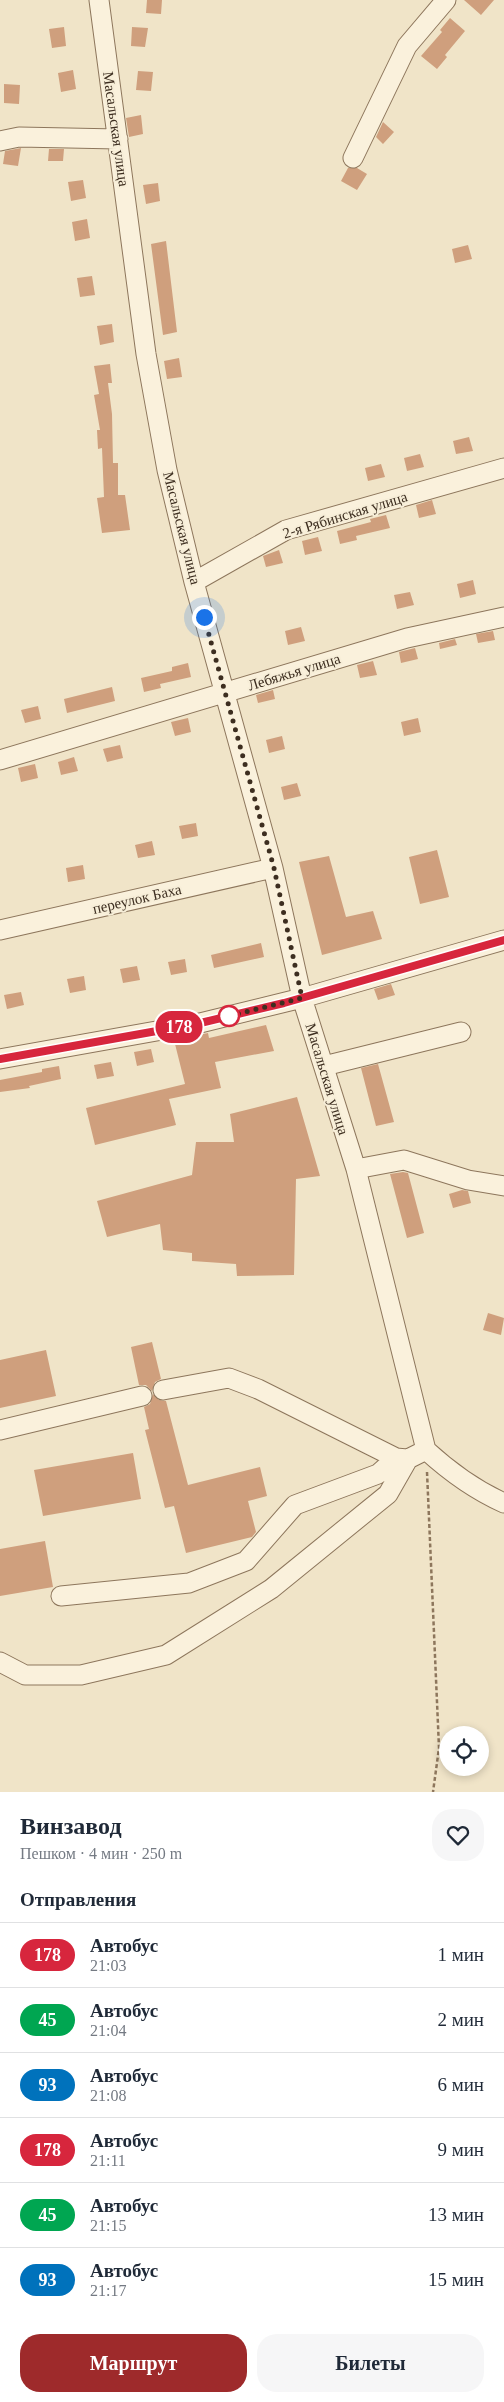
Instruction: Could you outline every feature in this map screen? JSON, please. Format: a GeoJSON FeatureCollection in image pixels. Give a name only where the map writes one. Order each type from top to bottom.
{"type":"FeatureCollection","features":[{"type":"Feature","properties":{"kind":"street","name":"Масальская улица"},"geometry":{"type":"LineString","coordinates":[[99,0],[146,354],[167,470],[194,582],[274,868],[302,998],[356,1169],[426,1450]]}},
{"type":"Feature","properties":{"kind":"street"},"geometry":{"type":"LineString","coordinates":[[353,158],[407,46],[446,0]]}},
{"type":"Feature","properties":{"kind":"street"},"geometry":{"type":"LineString","coordinates":[[0,141],[38,136],[118,140]]}},
{"type":"Feature","properties":{"kind":"street","name":"2-я Рябинская улица"},"geometry":{"type":"LineString","coordinates":[[194,582],[286,530],[504,468]]}},
{"type":"Feature","properties":{"kind":"street","name":"Лебяжья улица"},"geometry":{"type":"LineString","coordinates":[[0,760],[407,638],[504,617]]}},
{"type":"Feature","properties":{"kind":"street","name":"переулок Баха"},"geometry":{"type":"LineString","coordinates":[[0,930],[274,868]]}},
{"type":"Feature","properties":{"kind":"street"},"geometry":{"type":"LineString","coordinates":[[0,1059],[196,1024],[302,998],[504,940]]}},
{"type":"Feature","properties":{"kind":"street"},"geometry":{"type":"LineString","coordinates":[[324,1066],[461,1032]]}},
{"type":"Feature","properties":{"kind":"street"},"geometry":{"type":"LineString","coordinates":[[356,1169],[404,1160],[468,1180],[504,1186]]}},
{"type":"Feature","properties":{"kind":"street"},"geometry":{"type":"LineString","coordinates":[[163,1390],[229,1378],[258,1389],[402,1459]]}},
{"type":"Feature","properties":{"kind":"street"},"geometry":{"type":"LineString","coordinates":[[0,1430],[142,1396]]}},
{"type":"Feature","properties":{"kind":"street"},"geometry":{"type":"LineString","coordinates":[[61,1596],[189,1583],[246,1561],[295,1504],[378,1474],[402,1459],[426,1450],[448,1470],[504,1503]]}},
{"type":"Feature","properties":{"kind":"street"},"geometry":{"type":"LineString","coordinates":[[0,1662],[25,1675],[81,1675],[166,1655],[271,1589],[388,1494],[402,1459]]}},
{"type":"Feature","properties":{"kind":"path"},"geometry":{"type":"LineString","coordinates":[[426,1450],[439,1748],[433,1792]]}},
{"type":"Feature","properties":{"kind":"building"},"geometry":{"type":"Polygon","coordinates":[[[147,0],[162,0],[161,14],[146,13],[147,0]]]}},
{"type":"Feature","properties":{"kind":"building"},"geometry":{"type":"Polygon","coordinates":[[[464,0],[494,0],[481,15],[464,0]]]}},
{"type":"Feature","properties":{"kind":"building"},"geometry":{"type":"Polygon","coordinates":[[[450,18],[465,31],[445,55],[447,57],[437,69],[421,56],[442,32],[440,30],[450,18]]]}},
{"type":"Feature","properties":{"kind":"building"},"geometry":{"type":"Polygon","coordinates":[[[64,27],[66,46],[52,48],[49,29],[64,27]]]}},
{"type":"Feature","properties":{"kind":"building"},"geometry":{"type":"Polygon","coordinates":[[[132,27],[148,28],[145,47],[131,46],[132,27]]]}},
{"type":"Feature","properties":{"kind":"building"},"geometry":{"type":"Polygon","coordinates":[[[73,70],[76,89],[61,92],[58,73],[73,70]]]}},
{"type":"Feature","properties":{"kind":"building"},"geometry":{"type":"Polygon","coordinates":[[[138,71],[153,72],[151,91],[136,90],[138,71]]]}},
{"type":"Feature","properties":{"kind":"building"},"geometry":{"type":"Polygon","coordinates":[[[4,84],[20,85],[19,104],[4,103],[4,84]]]}},
{"type":"Feature","properties":{"kind":"building"},"geometry":{"type":"Polygon","coordinates":[[[141,115],[143,134],[129,137],[126,118],[141,115]]]}},
{"type":"Feature","properties":{"kind":"building"},"geometry":{"type":"Polygon","coordinates":[[[383,122],[394,132],[383,144],[376,137],[383,122]]]}},
{"type":"Feature","properties":{"kind":"building"},"geometry":{"type":"Polygon","coordinates":[[[21,148],[18,166],[3,164],[5,151],[21,148]]]}},
{"type":"Feature","properties":{"kind":"building"},"geometry":{"type":"Polygon","coordinates":[[[49,149],[64,149],[63,161],[48,161],[49,149]]]}},
{"type":"Feature","properties":{"kind":"building"},"geometry":{"type":"Polygon","coordinates":[[[348,168],[357,168],[367,174],[357,190],[341,181],[348,168]]]}},
{"type":"Feature","properties":{"kind":"building"},"geometry":{"type":"Polygon","coordinates":[[[83,180],[86,198],[71,201],[68,182],[83,180]]]}},
{"type":"Feature","properties":{"kind":"building"},"geometry":{"type":"Polygon","coordinates":[[[158,183],[160,201],[146,204],[143,185],[158,183]]]}},
{"type":"Feature","properties":{"kind":"building"},"geometry":{"type":"Polygon","coordinates":[[[87,219],[90,238],[75,241],[72,222],[87,219]]]}},
{"type":"Feature","properties":{"kind":"building"},"geometry":{"type":"Polygon","coordinates":[[[166,241],[177,332],[163,335],[151,244],[166,241]]]}},
{"type":"Feature","properties":{"kind":"building"},"geometry":{"type":"Polygon","coordinates":[[[468,245],[472,259],[455,263],[452,249],[468,245]]]}},
{"type":"Feature","properties":{"kind":"building"},"geometry":{"type":"Polygon","coordinates":[[[92,276],[95,295],[80,297],[77,278],[92,276]]]}},
{"type":"Feature","properties":{"kind":"building"},"geometry":{"type":"Polygon","coordinates":[[[112,324],[114,342],[100,345],[97,326],[112,324]]]}},
{"type":"Feature","properties":{"kind":"building"},"geometry":{"type":"Polygon","coordinates":[[[179,358],[182,377],[167,379],[164,361],[179,358]]]}},
{"type":"Feature","properties":{"kind":"building"},"geometry":{"type":"Polygon","coordinates":[[[110,364],[112,383],[108,383],[112,414],[113,463],[118,463],[118,495],[125,495],[130,530],[102,533],[97,498],[104,497],[102,448],[98,449],[97,430],[100,430],[94,395],[99,394],[94,366],[110,364]]]}},
{"type":"Feature","properties":{"kind":"building"},"geometry":{"type":"Polygon","coordinates":[[[469,437],[473,451],[456,454],[453,441],[469,437]]]}},
{"type":"Feature","properties":{"kind":"building"},"geometry":{"type":"Polygon","coordinates":[[[420,454],[424,467],[407,471],[404,458],[420,454]]]}},
{"type":"Feature","properties":{"kind":"building"},"geometry":{"type":"Polygon","coordinates":[[[381,464],[385,477],[368,481],[365,468],[381,464]]]}},
{"type":"Feature","properties":{"kind":"building"},"geometry":{"type":"Polygon","coordinates":[[[432,500],[436,514],[419,518],[416,505],[432,500]]]}},
{"type":"Feature","properties":{"kind":"building"},"geometry":{"type":"Polygon","coordinates":[[[386,515],[390,528],[356,536],[357,540],[340,544],[337,531],[371,522],[370,519],[386,515]]]}},
{"type":"Feature","properties":{"kind":"building"},"geometry":{"type":"Polygon","coordinates":[[[318,537],[322,551],[305,555],[302,541],[318,537]]]}},
{"type":"Feature","properties":{"kind":"building"},"geometry":{"type":"Polygon","coordinates":[[[279,550],[283,563],[266,567],[263,556],[279,550]]]}},
{"type":"Feature","properties":{"kind":"building"},"geometry":{"type":"Polygon","coordinates":[[[473,580],[476,594],[460,598],[457,584],[473,580]]]}},
{"type":"Feature","properties":{"kind":"building"},"geometry":{"type":"Polygon","coordinates":[[[410,592],[414,605],[397,609],[394,595],[410,592]]]}},
{"type":"Feature","properties":{"kind":"building"},"geometry":{"type":"Polygon","coordinates":[[[301,627],[305,641],[288,645],[285,631],[301,627]]]}},
{"type":"Feature","properties":{"kind":"building"},"geometry":{"type":"Polygon","coordinates":[[[493,631],[495,640],[478,643],[476,634],[493,631]]]}},
{"type":"Feature","properties":{"kind":"building"},"geometry":{"type":"Polygon","coordinates":[[[455,639],[457,645],[440,649],[439,643],[455,639]]]}},
{"type":"Feature","properties":{"kind":"building"},"geometry":{"type":"Polygon","coordinates":[[[415,648],[418,659],[401,663],[399,652],[415,648]]]}},
{"type":"Feature","properties":{"kind":"building"},"geometry":{"type":"Polygon","coordinates":[[[373,661],[377,675],[360,678],[357,665],[373,661]]]}},
{"type":"Feature","properties":{"kind":"building"},"geometry":{"type":"Polygon","coordinates":[[[188,663],[191,677],[160,684],[161,688],[144,692],[141,678],[172,671],[172,667],[188,663]]]}},
{"type":"Feature","properties":{"kind":"building"},"geometry":{"type":"Polygon","coordinates":[[[112,687],[115,701],[67,713],[64,699],[112,687]]]}},
{"type":"Feature","properties":{"kind":"building"},"geometry":{"type":"Polygon","coordinates":[[[273,690],[275,699],[258,703],[256,695],[273,690]]]}},
{"type":"Feature","properties":{"kind":"building"},"geometry":{"type":"Polygon","coordinates":[[[38,706],[41,719],[25,723],[21,710],[38,706]]]}},
{"type":"Feature","properties":{"kind":"building"},"geometry":{"type":"Polygon","coordinates":[[[188,718],[191,732],[175,736],[171,722],[188,718]]]}},
{"type":"Feature","properties":{"kind":"building"},"geometry":{"type":"Polygon","coordinates":[[[418,718],[421,732],[404,736],[401,722],[418,718]]]}},
{"type":"Feature","properties":{"kind":"building"},"geometry":{"type":"Polygon","coordinates":[[[282,736],[285,749],[269,753],[266,740],[282,736]]]}},
{"type":"Feature","properties":{"kind":"building"},"geometry":{"type":"Polygon","coordinates":[[[120,745],[123,758],[107,762],[103,749],[120,745]]]}},
{"type":"Feature","properties":{"kind":"building"},"geometry":{"type":"Polygon","coordinates":[[[74,757],[78,771],[61,775],[58,762],[74,757]]]}},
{"type":"Feature","properties":{"kind":"building"},"geometry":{"type":"Polygon","coordinates":[[[35,764],[38,778],[21,782],[18,768],[35,764]]]}},
{"type":"Feature","properties":{"kind":"building"},"geometry":{"type":"Polygon","coordinates":[[[297,783],[301,796],[284,800],[281,787],[297,783]]]}},
{"type":"Feature","properties":{"kind":"building"},"geometry":{"type":"Polygon","coordinates":[[[196,823],[198,836],[182,839],[179,826],[196,823]]]}},
{"type":"Feature","properties":{"kind":"building"},"geometry":{"type":"Polygon","coordinates":[[[152,841],[155,855],[138,858],[135,845],[152,841]]]}},
{"type":"Feature","properties":{"kind":"building"},"geometry":{"type":"Polygon","coordinates":[[[437,850],[449,897],[420,904],[409,857],[437,850]]]}},
{"type":"Feature","properties":{"kind":"building"},"geometry":{"type":"Polygon","coordinates":[[[329,856],[346,917],[373,911],[382,939],[322,955],[299,862],[329,856]]]}},
{"type":"Feature","properties":{"kind":"building"},"geometry":{"type":"Polygon","coordinates":[[[83,865],[85,879],[68,882],[66,868],[83,865]]]}},
{"type":"Feature","properties":{"kind":"building"},"geometry":{"type":"Polygon","coordinates":[[[261,943],[264,957],[214,968],[211,955],[261,943]]]}},
{"type":"Feature","properties":{"kind":"building"},"geometry":{"type":"Polygon","coordinates":[[[185,959],[187,972],[171,975],[168,962],[185,959]]]}},
{"type":"Feature","properties":{"kind":"building"},"geometry":{"type":"Polygon","coordinates":[[[137,966],[140,980],[123,983],[120,969],[137,966]]]}},
{"type":"Feature","properties":{"kind":"building"},"geometry":{"type":"Polygon","coordinates":[[[84,976],[86,990],[70,993],[67,979],[84,976]]]}},
{"type":"Feature","properties":{"kind":"building"},"geometry":{"type":"Polygon","coordinates":[[[391,984],[395,995],[378,1000],[374,989],[391,984]]]}},
{"type":"Feature","properties":{"kind":"building"},"geometry":{"type":"Polygon","coordinates":[[[21,992],[24,1005],[7,1009],[4,995],[21,992]]]}},
{"type":"Feature","properties":{"kind":"building"},"geometry":{"type":"Polygon","coordinates":[[[266,1025],[274,1051],[215,1062],[221,1088],[169,1099],[176,1125],[95,1145],[86,1108],[185,1084],[174,1040],[208,1033],[209,1038],[266,1025]]]}},
{"type":"Feature","properties":{"kind":"building"},"geometry":{"type":"Polygon","coordinates":[[[151,1049],[154,1062],[137,1066],[134,1052],[151,1049]]]}},
{"type":"Feature","properties":{"kind":"building"},"geometry":{"type":"Polygon","coordinates":[[[111,1062],[114,1076],[97,1079],[94,1065],[111,1062]]]}},
{"type":"Feature","properties":{"kind":"building"},"geometry":{"type":"Polygon","coordinates":[[[378,1064],[394,1122],[376,1126],[361,1068],[378,1064]]]}},
{"type":"Feature","properties":{"kind":"building"},"geometry":{"type":"Polygon","coordinates":[[[59,1066],[61,1079],[29,1086],[30,1088],[0,1092],[0,1080],[42,1072],[42,1069],[59,1066]]]}},
{"type":"Feature","properties":{"kind":"building"},"geometry":{"type":"Polygon","coordinates":[[[297,1097],[320,1176],[296,1179],[294,1275],[237,1276],[236,1264],[192,1261],[192,1253],[163,1250],[160,1224],[107,1237],[97,1201],[192,1175],[196,1142],[234,1142],[230,1114],[297,1097]]]}},
{"type":"Feature","properties":{"kind":"building"},"geometry":{"type":"Polygon","coordinates":[[[408,1173],[424,1233],[407,1238],[390,1174],[408,1173]]]}},
{"type":"Feature","properties":{"kind":"building"},"geometry":{"type":"Polygon","coordinates":[[[462,1190],[468,1191],[471,1203],[453,1208],[449,1194],[462,1190]]]}},
{"type":"Feature","properties":{"kind":"building"},"geometry":{"type":"Polygon","coordinates":[[[488,1313],[504,1318],[501,1335],[483,1330],[488,1313]]]}},
{"type":"Feature","properties":{"kind":"building"},"geometry":{"type":"Polygon","coordinates":[[[152,1342],[161,1379],[155,1382],[152,1391],[146,1385],[139,1385],[131,1347],[152,1342]]]}},
{"type":"Feature","properties":{"kind":"building"},"geometry":{"type":"Polygon","coordinates":[[[46,1350],[56,1396],[0,1408],[0,1360],[46,1350]]]}},
{"type":"Feature","properties":{"kind":"building"},"geometry":{"type":"Polygon","coordinates":[[[153,1394],[159,1400],[166,1401],[188,1485],[260,1467],[267,1496],[248,1501],[256,1532],[252,1537],[186,1553],[174,1506],[165,1508],[145,1430],[149,1429],[144,1407],[150,1404],[153,1394]]]}},
{"type":"Feature","properties":{"kind":"building"},"geometry":{"type":"Polygon","coordinates":[[[133,1453],[141,1499],[43,1516],[34,1470],[133,1453]]]}},
{"type":"Feature","properties":{"kind":"building"},"geometry":{"type":"Polygon","coordinates":[[[45,1541],[53,1587],[0,1596],[0,1549],[45,1541]]]}},
{"type":"Feature","properties":{"kind":"bus line","name":"178"},"geometry":{"type":"LineString","coordinates":[[0,1059],[196,1024],[284,1003],[504,940]]}},
{"type":"Feature","properties":{"kind":"route"},"geometry":{"type":"LineString","coordinates":[[204,617],[274,868],[302,998],[229,1016]]}}]}
